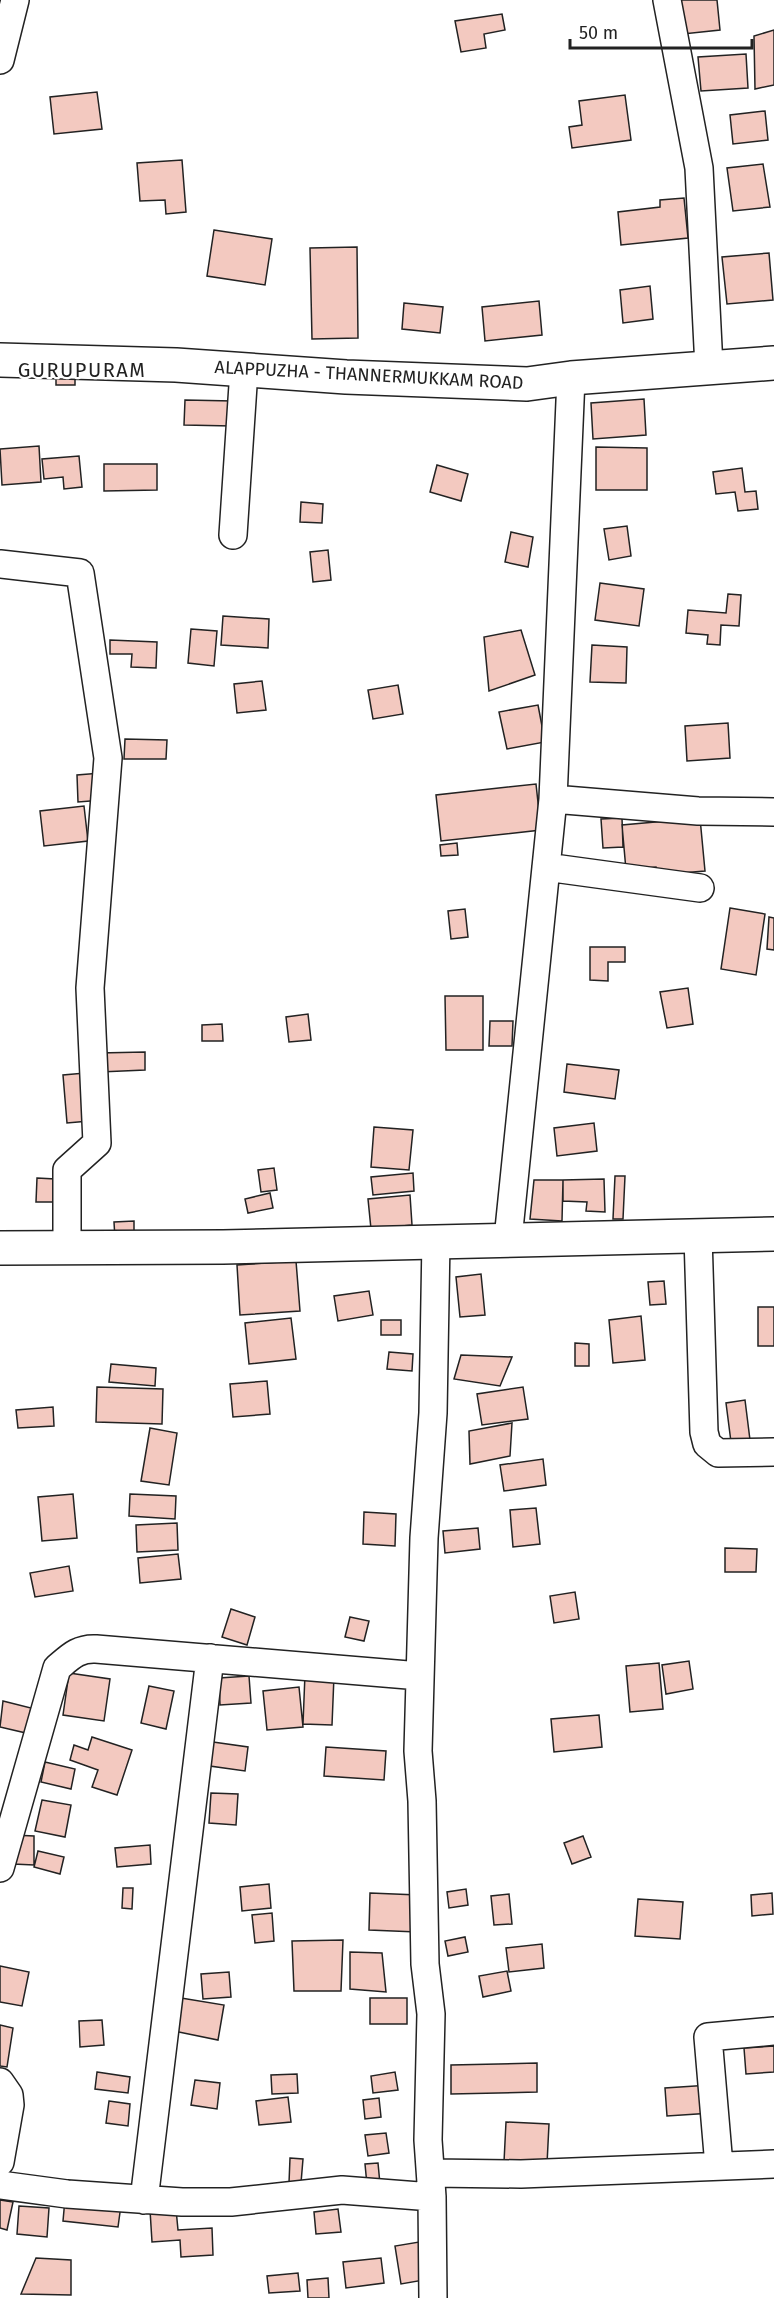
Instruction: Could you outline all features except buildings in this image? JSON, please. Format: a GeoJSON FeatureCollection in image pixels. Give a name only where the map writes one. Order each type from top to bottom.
{"type":"FeatureCollection","features":[{"type":"Feature","properties":{"kind":"main road","name":"ALAPPUZHA - THANNERMUKKAM ROAD"},"geometry":{"type":"LineString","coordinates":[[0,360],[176,365],[527,384],[571,378],[774,363]]}},
{"type":"Feature","properties":{"kind":"main road"},"geometry":{"type":"LineString","coordinates":[[0,1248],[67,1249],[774,1234]]}},
{"type":"Feature","properties":{"kind":"street"},"geometry":{"type":"LineString","coordinates":[[0,60],[15,0]]}},
{"type":"Feature","properties":{"kind":"street"},"geometry":{"type":"LineString","coordinates":[[667,0],[699,168],[709,367]]}},
{"type":"Feature","properties":{"kind":"street"},"geometry":{"type":"LineString","coordinates":[[233,535],[244,370]]}},
{"type":"Feature","properties":{"kind":"street"},"geometry":{"type":"LineString","coordinates":[[508,1239],[553,799],[571,378]]}},
{"type":"Feature","properties":{"kind":"street"},"geometry":{"type":"LineString","coordinates":[[0,564],[80,573],[108,758],[90,988],[97,1143],[67,1170],[67,1249]]}},
{"type":"Feature","properties":{"kind":"street"},"geometry":{"type":"LineString","coordinates":[[553,799],[698,811],[774,812]]}},
{"type":"Feature","properties":{"kind":"street"},"geometry":{"type":"LineString","coordinates":[[546,867],[700,888]]}},
{"type":"Feature","properties":{"kind":"street"},"geometry":{"type":"LineString","coordinates":[[698,1236],[704,1432],[707,1444],[718,1453],[774,1452]]}},
{"type":"Feature","properties":{"kind":"street"},"geometry":{"type":"LineString","coordinates":[[433,2298],[429,2056],[431,2014],[425,1964],[422,1801],[418,1750],[425,1526],[433,1413],[436,1240]]}},
{"type":"Feature","properties":{"kind":"street"},"geometry":{"type":"LineString","coordinates":[[0,1868],[57,1668],[75,1652],[86,1649],[420,1676]]}},
{"type":"Feature","properties":{"kind":"street"},"geometry":{"type":"LineString","coordinates":[[144,2200],[210,1658]]}},
{"type":"Feature","properties":{"kind":"street"},"geometry":{"type":"LineString","coordinates":[[719,2166],[708,2037],[774,2031]]}},
{"type":"Feature","properties":{"kind":"street"},"geometry":{"type":"LineString","coordinates":[[0,2082],[9,2096],[10,2105],[0,2162]]}},
{"type":"Feature","properties":{"kind":"street"},"geometry":{"type":"LineString","coordinates":[[0,2185],[67,2194],[144,2200],[231,2202],[342,2190],[431,2185],[521,2174],[774,2164]]}},
{"type":"Feature","properties":{"kind":"district","name":"GURUPURAM"},"geometry":{"type":"Point","coordinates":[82,370]}}]}
